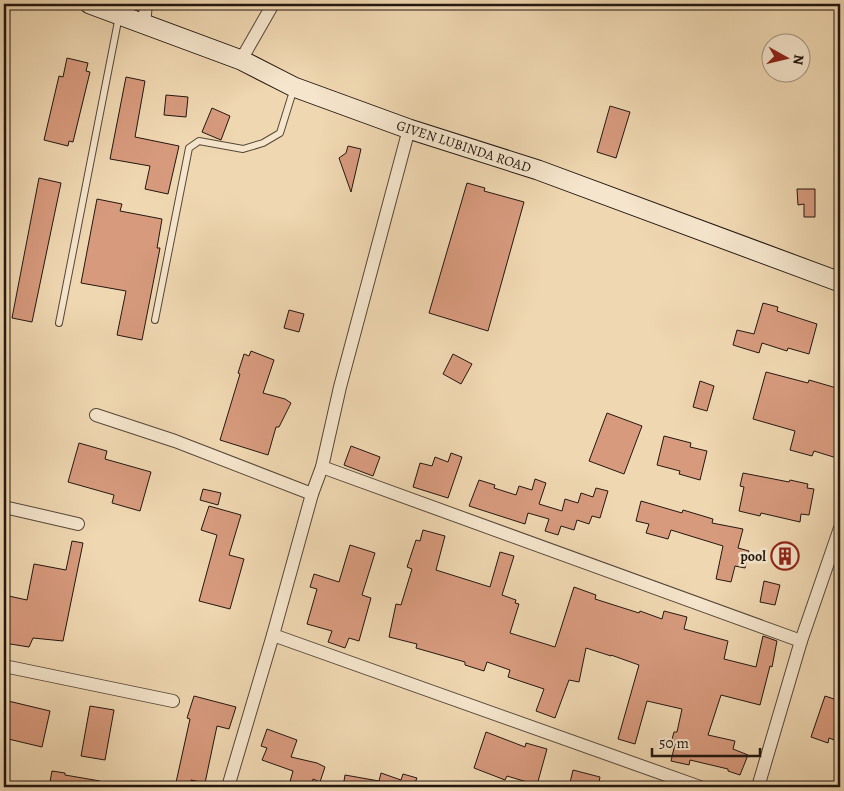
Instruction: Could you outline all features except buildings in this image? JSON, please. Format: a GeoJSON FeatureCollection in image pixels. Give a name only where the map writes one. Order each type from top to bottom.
{"type":"FeatureCollection","features":[{"type":"Feature","properties":{"kind":"street","name":"GIVEN LUBINDA ROAD"},"geometry":{"type":"LineString","coordinates":[[90,4],[241,60],[294,87],[409,129],[538,170],[840,282]]}},
{"type":"Feature","properties":{"kind":"street"},"geometry":{"type":"LineString","coordinates":[[144,24],[146,4]]}},
{"type":"Feature","properties":{"kind":"street"},"geometry":{"type":"LineString","coordinates":[[241,60],[273,4]]}},
{"type":"Feature","properties":{"kind":"street"},"geometry":{"type":"LineString","coordinates":[[228,787],[312,494],[322,467],[340,387],[409,129]]}},
{"type":"Feature","properties":{"kind":"street"},"geometry":{"type":"LineString","coordinates":[[96,414],[175,441],[312,494]]}},
{"type":"Feature","properties":{"kind":"street"},"geometry":{"type":"LineString","coordinates":[[322,467],[801,641]]}},
{"type":"Feature","properties":{"kind":"street"},"geometry":{"type":"LineString","coordinates":[[4,507],[78,524]]}},
{"type":"Feature","properties":{"kind":"street"},"geometry":{"type":"LineString","coordinates":[[758,787],[801,641],[840,528]]}},
{"type":"Feature","properties":{"kind":"street"},"geometry":{"type":"LineString","coordinates":[[273,635],[700,787]]}},
{"type":"Feature","properties":{"kind":"street"},"geometry":{"type":"LineString","coordinates":[[4,666],[173,701]]}},
{"type":"Feature","properties":{"kind":"lane"},"geometry":{"type":"LineString","coordinates":[[59,324],[119,15]]}},
{"type":"Feature","properties":{"kind":"lane"},"geometry":{"type":"LineString","coordinates":[[155,320],[189,148],[199,141],[242,149],[263,143],[280,134],[294,87]]}},
{"type":"Feature","properties":{"kind":"place","name":"pool"},"geometry":{"type":"Point","coordinates":[785,556]}}]}
